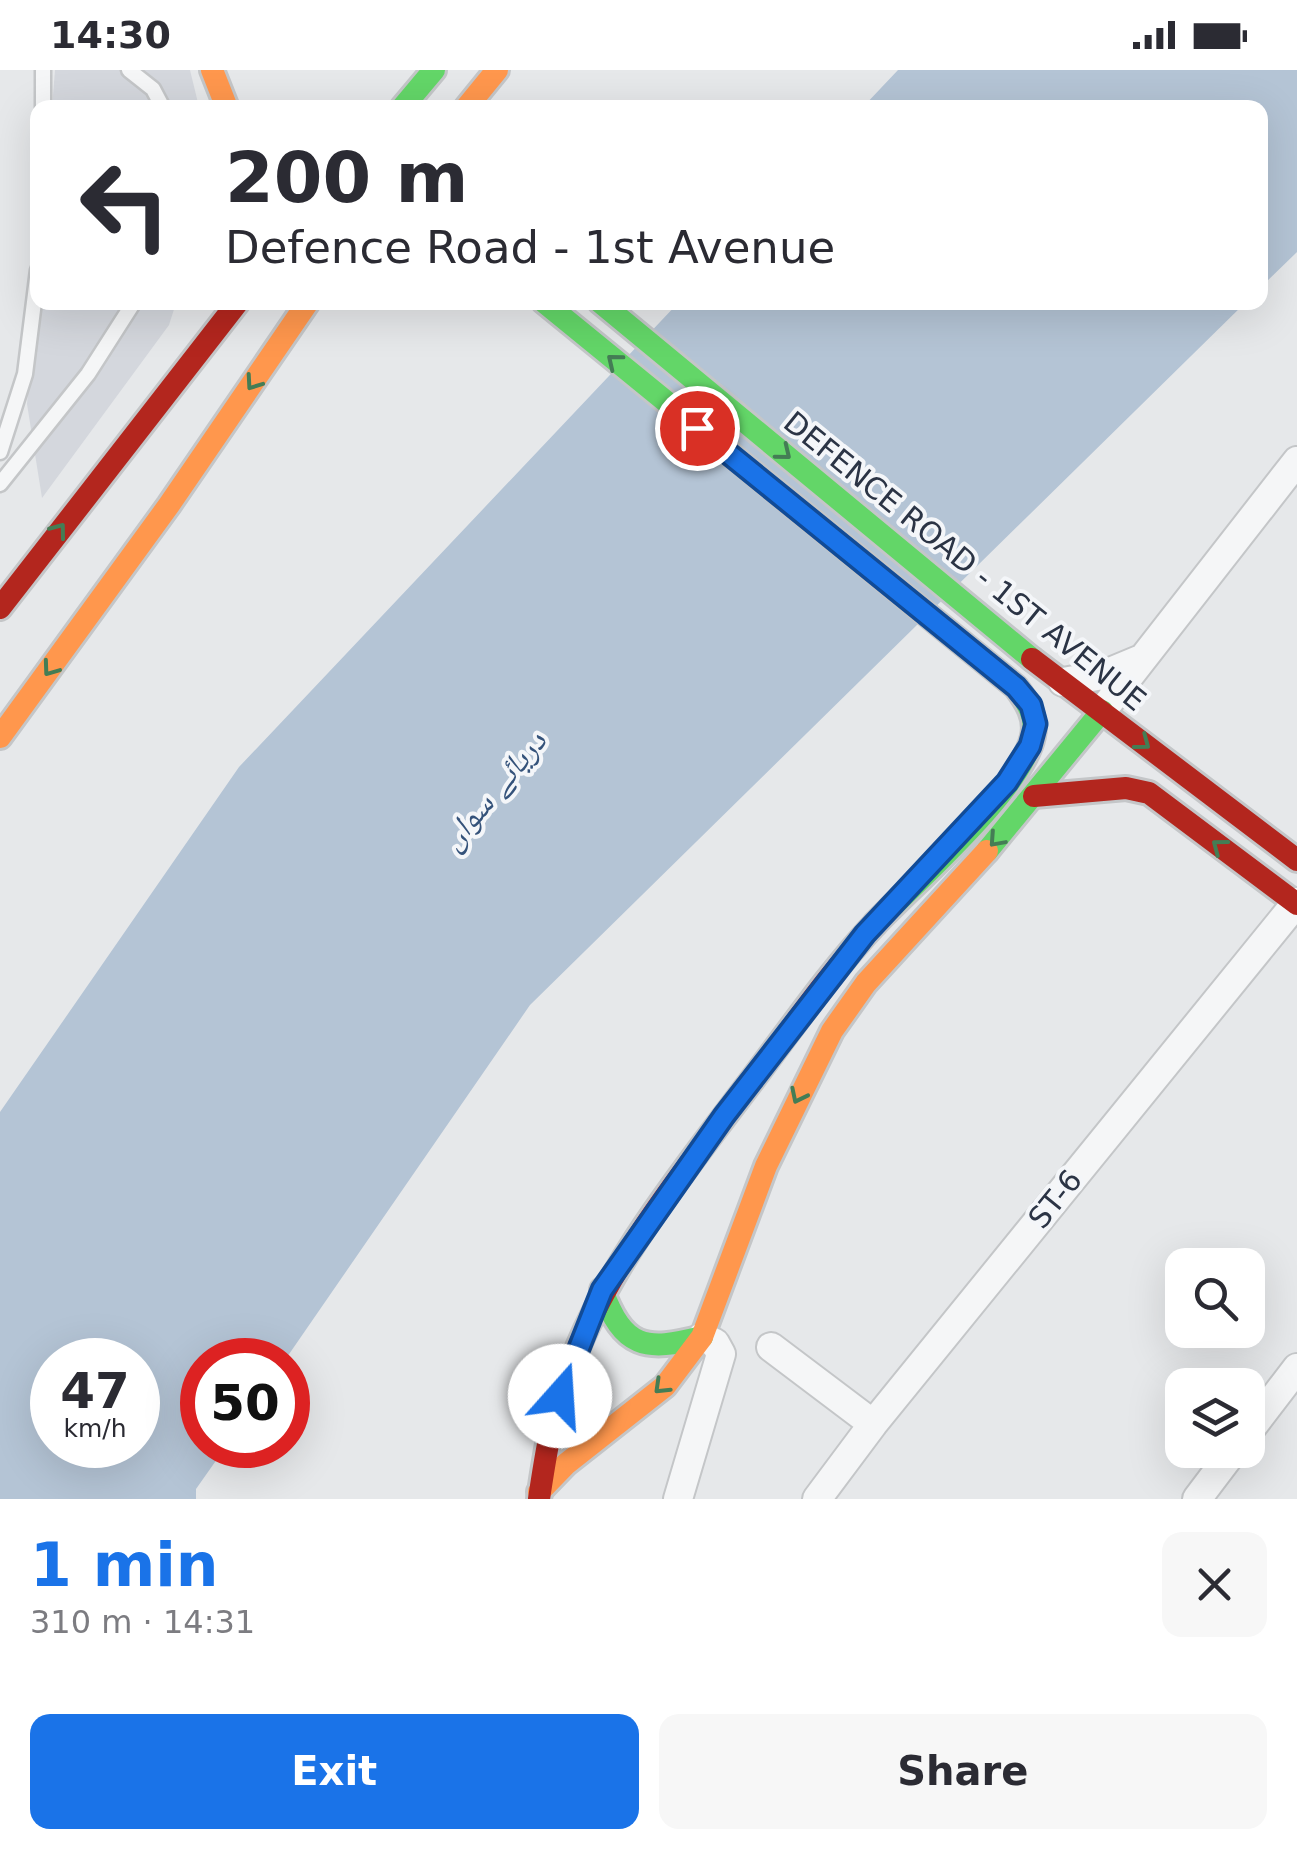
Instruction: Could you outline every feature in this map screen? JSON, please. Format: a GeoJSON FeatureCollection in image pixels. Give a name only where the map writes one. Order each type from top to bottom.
{"type":"FeatureCollection","features":[{"type":"Feature","properties":{"kind":"main road"},"geometry":{"type":"LineString","coordinates":[[212,70],[224,100]]}},
{"type":"Feature","properties":{"kind":"main road"},"geometry":{"type":"LineString","coordinates":[[409,100],[434,70]]}},
{"type":"Feature","properties":{"kind":"main road"},"geometry":{"type":"LineString","coordinates":[[473,100],[499,70]]}},
{"type":"Feature","properties":{"kind":"main road"},"geometry":{"type":"LineString","coordinates":[[480,100],[499,70]]}},
{"type":"Feature","properties":{"kind":"main road"},"geometry":{"type":"LineString","coordinates":[[212,334],[216,310]]}},
{"type":"Feature","properties":{"kind":"main road"},"geometry":{"type":"LineString","coordinates":[[0,608],[232,310]]}},
{"type":"Feature","properties":{"kind":"main road"},"geometry":{"type":"LineString","coordinates":[[0,737],[169,505],[303,310]]}},
{"type":"Feature","properties":{"kind":"main road"},"geometry":{"type":"LineString","coordinates":[[539,1496],[549,1432],[572,1360],[602,1290],[724,1116],[865,934],[1007,782],[1030,746],[1036,724],[1031,705],[1016,687],[554,310]]}},
{"type":"Feature","properties":{"kind":"main road","name":"DEFENCE ROAD - 1ST AVENUE"},"geometry":{"type":"LineString","coordinates":[[610,310],[1038,663],[1297,860]]}},
{"type":"Feature","properties":{"kind":"main road"},"geometry":{"type":"LineString","coordinates":[[539,1496],[566,1464],[664,1386],[702,1337],[766,1166],[832,1031],[866,983],[1034,796],[1102,711]]}},
{"type":"Feature","properties":{"kind":"main road"},"geometry":{"type":"LineString","coordinates":[[1034,796],[1137,788],[1149,792],[1296,903]]}},
{"type":"Feature","properties":{"kind":"main road"},"geometry":{"type":"LineString","coordinates":[[602,1290],[618,1330],[632,1342],[651,1348],[702,1337]]}},
{"type":"Feature","properties":{"kind":"street"},"geometry":{"type":"LineString","coordinates":[[1102,711],[1297,460]]}},
{"type":"Feature","properties":{"kind":"street"},"geometry":{"type":"LineString","coordinates":[[1063,682],[1103,675],[1140,659]]}},
{"type":"Feature","properties":{"kind":"street","name":"ST-6"},"geometry":{"type":"LineString","coordinates":[[817,1499],[873,1424],[1296,903]]}},
{"type":"Feature","properties":{"kind":"street"},"geometry":{"type":"LineString","coordinates":[[678,1499],[721,1354],[715,1342],[702,1337]]}},
{"type":"Feature","properties":{"kind":"street"},"geometry":{"type":"LineString","coordinates":[[771,1348],[873,1424]]}},
{"type":"Feature","properties":{"kind":"street"},"geometry":{"type":"LineString","coordinates":[[1265,1410],[1297,1368]]}},
{"type":"Feature","properties":{"kind":"street"},"geometry":{"type":"LineString","coordinates":[[1197,1499],[1220,1468]]}},
{"type":"Feature","properties":{"kind":"lane"},"geometry":{"type":"LineString","coordinates":[[43,70],[43,100]]}},
{"type":"Feature","properties":{"kind":"lane"},"geometry":{"type":"LineString","coordinates":[[129,70],[154,88],[159,100]]}},
{"type":"Feature","properties":{"kind":"lane"},"geometry":{"type":"LineString","coordinates":[[0,452],[25,374],[33,310]]}},
{"type":"Feature","properties":{"kind":"lane"},"geometry":{"type":"LineString","coordinates":[[0,484],[88,374],[129,310]]}},
{"type":"Feature","properties":{"kind":"shaded area"},"geometry":{"type":"Polygon","coordinates":[[[55,70],[190,70],[197,100],[53,100],[55,70]]]}},
{"type":"Feature","properties":{"kind":"shaded area"},"geometry":{"type":"Polygon","coordinates":[[[35,310],[174,310],[169,325],[42,498],[27,404],[35,310]]]}},
{"type":"Feature","properties":{"kind":"water"},"geometry":{"type":"Polygon","coordinates":[[[898,70],[1297,70],[1297,252],[1268,280],[1268,100],[870,100],[898,70]]]}},
{"type":"Feature","properties":{"kind":"water","name":"دریائے سواں"},"geometry":{"type":"Polygon","coordinates":[[[671,310],[1238,310],[530,1005],[300,1338],[180,1338],[180,1468],[211,1468],[196,1489],[196,1499],[0,1499],[0,1112],[239,767],[671,310]]]}},
{"type":"Feature","properties":{"kind":"traffic: fast"},"geometry":{"type":"LineString","coordinates":[[409,100],[434,70]]}},
{"type":"Feature","properties":{"kind":"traffic: fast"},"geometry":{"type":"LineString","coordinates":[[554,310],[1016,687]]}},
{"type":"Feature","properties":{"kind":"traffic: fast"},"geometry":{"type":"LineString","coordinates":[[610,310],[1032,659]]}},
{"type":"Feature","properties":{"kind":"traffic: fast"},"geometry":{"type":"LineString","coordinates":[[875,924],[989,808],[1025,758],[1034,722],[1016,687]]}},
{"type":"Feature","properties":{"kind":"traffic: fast"},"geometry":{"type":"LineString","coordinates":[[987,851],[1102,711]]}},
{"type":"Feature","properties":{"kind":"traffic: fast"},"geometry":{"type":"LineString","coordinates":[[602,1290],[618,1324],[638,1341],[665,1344],[702,1337]]}},
{"type":"Feature","properties":{"kind":"traffic: slow"},"geometry":{"type":"LineString","coordinates":[[212,70],[224,100]]}},
{"type":"Feature","properties":{"kind":"traffic: slow"},"geometry":{"type":"LineString","coordinates":[[473,100],[497,70]]}},
{"type":"Feature","properties":{"kind":"traffic: slow"},"geometry":{"type":"LineString","coordinates":[[0,737],[169,505],[303,310]]}},
{"type":"Feature","properties":{"kind":"traffic: slow"},"geometry":{"type":"LineString","coordinates":[[539,1492],[566,1464],[665,1386],[702,1337],[766,1166],[832,1031],[866,983],[987,851]]}},
{"type":"Feature","properties":{"kind":"traffic: jam"},"geometry":{"type":"LineString","coordinates":[[0,608],[232,310]]}},
{"type":"Feature","properties":{"kind":"traffic: jam"},"geometry":{"type":"LineString","coordinates":[[1032,659],[1297,860]]}},
{"type":"Feature","properties":{"kind":"traffic: jam"},"geometry":{"type":"LineString","coordinates":[[1034,796],[1126,788],[1149,793],[1297,904]]}},
{"type":"Feature","properties":{"kind":"traffic: jam"},"geometry":{"type":"LineString","coordinates":[[539,1499],[552,1424],[565,1380],[623,1260],[699,1150],[827,980],[875,924]]}},
{"type":"Feature","properties":{"kind":"route"},"geometry":{"type":"LineString","coordinates":[[560,1396],[602,1290],[674,1186],[865,934],[1007,782],[1030,746],[1036,724],[1031,705],[1016,687],[697,428]]}}]}
